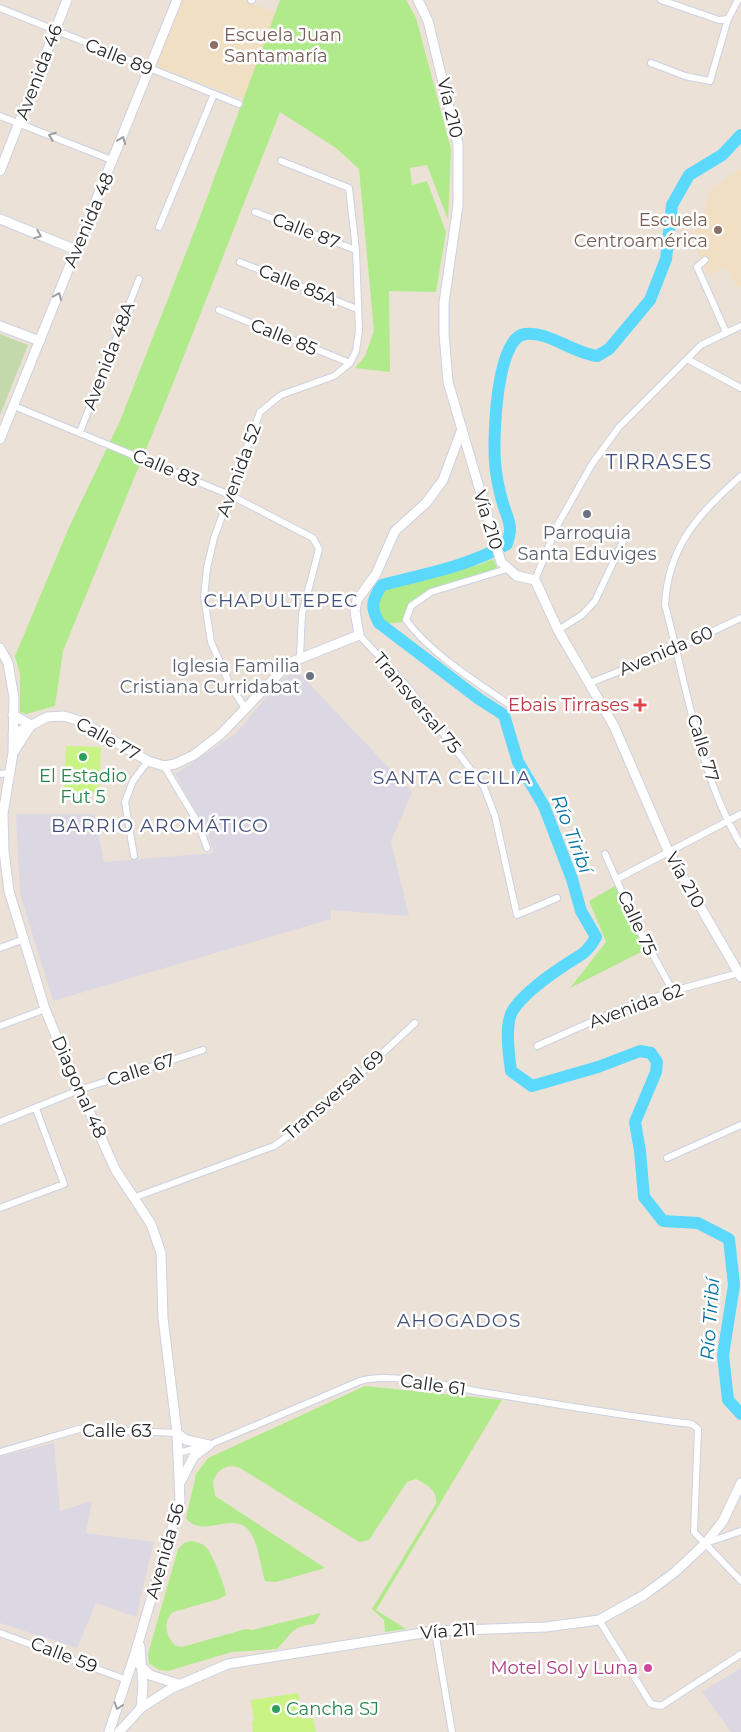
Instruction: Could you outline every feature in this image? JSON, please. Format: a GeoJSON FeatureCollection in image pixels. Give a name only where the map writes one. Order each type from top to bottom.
{"type":"FeatureCollection","features":[{"type":"Feature","properties":{"kind":"street","name":"Avenida 46"},"geometry":{"type":"LineString","coordinates":[[0,171],[67,0]]}},
{"type":"Feature","properties":{"kind":"street","name":"Avenida 48"},"geometry":{"type":"LineString","coordinates":[[0,440],[177,0]]}},
{"type":"Feature","properties":{"kind":"street","name":"Vía 210"},"geometry":{"type":"LineString","coordinates":[[418,0],[428,21],[458,144],[458,205],[444,303],[444,334],[448,382],[491,533],[504,565],[516,576],[535,580],[558,630],[614,726],[669,853],[740,975]]}},
{"type":"Feature","properties":{"kind":"street"},"geometry":{"type":"LineString","coordinates":[[661,0],[719,20],[728,19]]}},
{"type":"Feature","properties":{"kind":"street"},"geometry":{"type":"LineString","coordinates":[[651,63],[685,76],[710,82],[728,19],[738,0]]}},
{"type":"Feature","properties":{"kind":"street","name":"Calle 89"},"geometry":{"type":"LineString","coordinates":[[0,8],[238,104]]}},
{"type":"Feature","properties":{"kind":"street"},"geometry":{"type":"LineString","coordinates":[[159,227],[214,94]]}},
{"type":"Feature","properties":{"kind":"street"},"geometry":{"type":"LineString","coordinates":[[0,116],[114,160]]}},
{"type":"Feature","properties":{"kind":"street"},"geometry":{"type":"LineString","coordinates":[[281,161],[349,188],[356,250],[359,330],[356,351],[350,363]]}},
{"type":"Feature","properties":{"kind":"street","name":"Calle 87"},"geometry":{"type":"LineString","coordinates":[[255,212],[356,250]]}},
{"type":"Feature","properties":{"kind":"street"},"geometry":{"type":"LineString","coordinates":[[0,219],[76,250]]}},
{"type":"Feature","properties":{"kind":"street"},"geometry":{"type":"LineString","coordinates":[[705,260],[697,268],[726,332]]}},
{"type":"Feature","properties":{"kind":"street","name":"Calle 85A"},"geometry":{"type":"LineString","coordinates":[[240,262],[357,309]]}},
{"type":"Feature","properties":{"kind":"street","name":"Avenida 48A"},"geometry":{"type":"LineString","coordinates":[[80,432],[139,279]]}},
{"type":"Feature","properties":{"kind":"street","name":"Calle 85"},"geometry":{"type":"LineString","coordinates":[[219,310],[350,363]]}},
{"type":"Feature","properties":{"kind":"street"},"geometry":{"type":"LineString","coordinates":[[0,326],[40,341]]}},
{"type":"Feature","properties":{"kind":"street"},"geometry":{"type":"LineString","coordinates":[[535,580],[558,524],[607,442],[630,413],[701,345],[741,326]]}},
{"type":"Feature","properties":{"kind":"street"},"geometry":{"type":"LineString","coordinates":[[687,359],[741,388]]}},
{"type":"Feature","properties":{"kind":"street","name":"Avenida 52"},"geometry":{"type":"LineString","coordinates":[[245,708],[230,686],[211,642],[204,597],[214,538],[260,412],[281,395],[334,376],[350,363]]}},
{"type":"Feature","properties":{"kind":"street","name":"Calle 83"},"geometry":{"type":"LineString","coordinates":[[14,406],[230,495],[313,538],[319,549],[302,614],[300,657]]}},
{"type":"Feature","properties":{"kind":"street"},"geometry":{"type":"LineString","coordinates":[[207,848],[198,823],[164,766],[175,764],[194,755],[221,734],[279,671],[300,657],[359,635],[355,611],[357,600],[376,574],[395,531],[426,503],[443,480],[462,429]]}},
{"type":"Feature","properties":{"kind":"street","name":"Calle 77"},"geometry":{"type":"LineString","coordinates":[[741,476],[703,512],[685,535],[671,568],[666,586],[666,605],[703,751],[726,820],[741,845]]}},
{"type":"Feature","properties":{"kind":"street"},"geometry":{"type":"LineString","coordinates":[[558,630],[582,615],[595,600],[627,533]]}},
{"type":"Feature","properties":{"kind":"street"},"geometry":{"type":"LineString","coordinates":[[504,565],[431,592],[411,606],[406,620],[414,631],[450,662],[514,708]]}},
{"type":"Feature","properties":{"kind":"street","name":"Avenida 60"},"geometry":{"type":"LineString","coordinates":[[590,683],[677,648],[741,618]]}},
{"type":"Feature","properties":{"kind":"street","name":"Transversal 75"},"geometry":{"type":"LineString","coordinates":[[359,635],[406,685],[482,783],[495,816],[516,915],[556,898]]}},
{"type":"Feature","properties":{"kind":"street"},"geometry":{"type":"LineString","coordinates":[[0,648],[8,663],[12,681],[13,735]]}},
{"type":"Feature","properties":{"kind":"street"},"geometry":{"type":"LineString","coordinates":[[13,715],[31,725],[13,753]]}},
{"type":"Feature","properties":{"kind":"street","name":"Calle 77"},"geometry":{"type":"LineString","coordinates":[[13,735],[31,725],[55,716],[72,718],[148,761],[164,766]]}},
{"type":"Feature","properties":{"kind":"street","name":"Diagonal 48"},"geometry":{"type":"LineString","coordinates":[[13,735],[13,753],[5,774],[3,814],[4,851],[9,891],[45,1009],[79,1090],[116,1168],[151,1224],[161,1253],[165,1349],[177,1433]]}},
{"type":"Feature","properties":{"kind":"street"},"geometry":{"type":"LineString","coordinates":[[134,856],[125,802],[133,781],[148,761]]}},
{"type":"Feature","properties":{"kind":"street"},"geometry":{"type":"LineString","coordinates":[[617,879],[669,853],[726,820],[741,814]]}},
{"type":"Feature","properties":{"kind":"street","name":"Calle 75"},"geometry":{"type":"LineString","coordinates":[[605,854],[642,936],[673,991]]}},
{"type":"Feature","properties":{"kind":"street"},"geometry":{"type":"LineString","coordinates":[[0,948],[24,939]]}},
{"type":"Feature","properties":{"kind":"street","name":"Avenida 62"},"geometry":{"type":"LineString","coordinates":[[537,1046],[618,1010],[673,991],[740,975]]}},
{"type":"Feature","properties":{"kind":"street"},"geometry":{"type":"LineString","coordinates":[[0,1026],[45,1009]]}},
{"type":"Feature","properties":{"kind":"street","name":"Transversal 69"},"geometry":{"type":"LineString","coordinates":[[133,1198],[274,1146],[308,1122],[415,1023]]}},
{"type":"Feature","properties":{"kind":"street","name":"Calle 67"},"geometry":{"type":"LineString","coordinates":[[0,1122],[79,1090],[203,1050]]}},
{"type":"Feature","properties":{"kind":"street"},"geometry":{"type":"LineString","coordinates":[[0,1208],[64,1184],[36,1108]]}},
{"type":"Feature","properties":{"kind":"street"},"geometry":{"type":"LineString","coordinates":[[667,1158],[741,1126]]}},
{"type":"Feature","properties":{"kind":"street","name":"Calle 61"},"geometry":{"type":"LineString","coordinates":[[178,1453],[209,1445],[360,1381],[387,1378],[452,1387],[632,1418],[692,1424],[698,1429],[694,1531],[706,1543]]}},
{"type":"Feature","properties":{"kind":"street","name":"Calle 63"},"geometry":{"type":"LineString","coordinates":[[0,1452],[80,1430],[177,1433]]}},
{"type":"Feature","properties":{"kind":"street"},"geometry":{"type":"LineString","coordinates":[[177,1433],[186,1440],[209,1445]]}},
{"type":"Feature","properties":{"kind":"street","name":"Avenida 56"},"geometry":{"type":"LineString","coordinates":[[110,1732],[180,1501],[181,1481],[177,1433]]}},
{"type":"Feature","properties":{"kind":"street"},"geometry":{"type":"LineString","coordinates":[[181,1481],[194,1456],[209,1445]]}},
{"type":"Feature","properties":{"kind":"street","name":"Vía 211"},"geometry":{"type":"LineString","coordinates":[[119,1732],[141,1708],[178,1684],[228,1664],[435,1631],[546,1627],[599,1620],[644,1595],[674,1572],[706,1543],[723,1521],[741,1483]]}},
{"type":"Feature","properties":{"kind":"street"},"geometry":{"type":"LineString","coordinates":[[741,1531],[706,1543],[741,1581]]}},
{"type":"Feature","properties":{"kind":"street"},"geometry":{"type":"LineString","coordinates":[[599,1620],[652,1704],[661,1706],[741,1654]]}},
{"type":"Feature","properties":{"kind":"street"},"geometry":{"type":"LineString","coordinates":[[435,1631],[452,1732]]}},
{"type":"Feature","properties":{"kind":"street","name":"Calle 59"},"geometry":{"type":"LineString","coordinates":[[0,1633],[127,1680]]}},
{"type":"Feature","properties":{"kind":"street","name":"Avenida 56"},"geometry":{"type":"LineString","coordinates":[[140,1638],[141,1708]]}},
{"type":"Feature","properties":{"kind":"street"},"geometry":{"type":"LineString","coordinates":[[134,1657],[141,1667],[157,1678],[178,1684]]}},
{"type":"Feature","properties":{"kind":"shaded area","name":"Escuela Juan Santamaría"},"geometry":{"type":"Polygon","coordinates":[[[181,0],[242,0],[276,13],[244,99],[156,66],[181,0]]]}},
{"type":"Feature","properties":{"kind":"shaded area","name":"Escuela Centroamérica"},"geometry":{"type":"Polygon","coordinates":[[[741,169],[741,286],[737,288],[727,268],[708,275],[691,236],[699,225],[711,189],[741,169]]]}},
{"type":"Feature","properties":{"kind":"shaded area"},"geometry":{"type":"Polygon","coordinates":[[[297,671],[412,792],[391,842],[409,916],[331,910],[330,902],[331,919],[53,1001],[20,894],[16,814],[95,814],[104,862],[213,853],[208,833],[175,774],[235,734],[282,679],[297,671]]]}},
{"type":"Feature","properties":{"kind":"shaded area"},"geometry":{"type":"Polygon","coordinates":[[[54,1443],[60,1511],[92,1501],[86,1533],[154,1542],[136,1617],[96,1603],[77,1648],[0,1623],[0,1456],[54,1443]]]}},
{"type":"Feature","properties":{"kind":"shaded area"},"geometry":{"type":"Polygon","coordinates":[[[741,1668],[741,1732],[731,1732],[702,1692],[741,1668]]]}},
{"type":"Feature","properties":{"kind":"green space"},"geometry":{"type":"Polygon","coordinates":[[[280,0],[406,0],[416,18],[451,149],[448,220],[427,165],[410,168],[412,185],[427,181],[446,232],[436,292],[389,291],[390,372],[355,368],[365,356],[374,331],[359,169],[336,148],[280,112],[170,391],[63,651],[55,706],[26,714],[20,712],[20,674],[15,656],[70,525],[120,421],[198,222],[280,0]]]}},
{"type":"Feature","properties":{"kind":"green space"},"geometry":{"type":"Polygon","coordinates":[[[0,334],[28,345],[0,415],[0,334]]]}},
{"type":"Feature","properties":{"kind":"green space"},"geometry":{"type":"Polygon","coordinates":[[[493,559],[498,570],[431,590],[410,606],[404,622],[382,624],[377,612],[376,603],[386,585],[479,565],[493,559]]]}},
{"type":"Feature","properties":{"kind":"green space"},"geometry":{"type":"Polygon","coordinates":[[[66,746],[101,747],[99,793],[64,791],[66,746]]]}},
{"type":"Feature","properties":{"kind":"green space"},"geometry":{"type":"Polygon","coordinates":[[[615,886],[645,950],[570,988],[606,942],[589,901],[615,886]]]}},
{"type":"Feature","properties":{"kind":"green space"},"geometry":{"type":"Polygon","coordinates":[[[365,1386],[502,1400],[376,1610],[406,1629],[385,1632],[384,1620],[372,1609],[436,1504],[435,1495],[424,1483],[416,1479],[407,1482],[369,1540],[359,1542],[240,1468],[231,1466],[220,1471],[213,1482],[215,1496],[325,1568],[276,1582],[265,1581],[253,1537],[244,1526],[236,1523],[227,1523],[201,1526],[193,1524],[186,1518],[196,1474],[208,1458],[365,1386]]]}},
{"type":"Feature","properties":{"kind":"green space"},"geometry":{"type":"Polygon","coordinates":[[[191,1541],[203,1545],[208,1550],[215,1562],[226,1595],[219,1599],[173,1612],[166,1625],[168,1634],[176,1646],[182,1647],[246,1629],[252,1630],[321,1613],[314,1624],[296,1629],[277,1649],[232,1652],[168,1671],[159,1670],[149,1663],[148,1654],[178,1549],[184,1543],[191,1541]]]}},
{"type":"Feature","properties":{"kind":"green space","name":"Cancha SJ"},"geometry":{"type":"Polygon","coordinates":[[[298,1693],[302,1719],[313,1718],[316,1732],[253,1732],[252,1722],[254,1721],[251,1700],[298,1693]]]}},
{"type":"Feature","properties":{"kind":"waterway","name":"Río Tiribí"},"geometry":{"type":"LineString","coordinates":[[741,135],[722,155],[689,175],[672,205],[666,259],[650,300],[609,349],[597,356],[534,334],[525,334],[515,339],[502,370],[498,390],[495,433],[495,467],[510,526],[507,544],[462,564],[382,585],[373,604],[379,623],[479,699],[504,715],[518,762],[544,806],[572,879],[581,911],[596,937],[585,952],[536,987],[513,1010],[510,1016],[508,1031],[511,1071],[532,1086],[598,1067],[640,1051],[651,1053],[657,1062],[656,1072],[635,1122],[640,1151],[644,1197],[663,1221],[698,1223],[729,1239],[734,1285],[723,1355],[728,1400],[741,1414]]}},
{"type":"Feature","properties":{"kind":"place","name":"Escuela Juan Santamaría"},"geometry":{"type":"Point","coordinates":[214,45]}},
{"type":"Feature","properties":{"kind":"place","name":"Escuela Centroamérica"},"geometry":{"type":"Point","coordinates":[718,230]}},
{"type":"Feature","properties":{"kind":"place","name":"Parroquia Santa Eduviges"},"geometry":{"type":"Point","coordinates":[587,514]}},
{"type":"Feature","properties":{"kind":"place","name":"Iglesia Familia Cristiana Curridabat"},"geometry":{"type":"Point","coordinates":[310,676]}},
{"type":"Feature","properties":{"kind":"place","name":"Ebais Tirrases"},"geometry":{"type":"Point","coordinates":[640,705]}},
{"type":"Feature","properties":{"kind":"place","name":"El Estadio Fut 5"},"geometry":{"type":"Point","coordinates":[83,757]}},
{"type":"Feature","properties":{"kind":"place","name":"Motel Sol y Luna"},"geometry":{"type":"Point","coordinates":[648,1668]}},
{"type":"Feature","properties":{"kind":"place","name":"Cancha SJ"},"geometry":{"type":"Point","coordinates":[276,1709]}},
{"type":"Feature","properties":{"kind":"district","name":"TIRRASES"},"geometry":{"type":"Point","coordinates":[659,462]}},
{"type":"Feature","properties":{"kind":"district","name":"CHAPULTEPEC"},"geometry":{"type":"Point","coordinates":[281,600]}},
{"type":"Feature","properties":{"kind":"district","name":"SANTA CECILIA"},"geometry":{"type":"Point","coordinates":[452,777]}},
{"type":"Feature","properties":{"kind":"district","name":"BARRIO AROMÁTICO"},"geometry":{"type":"Point","coordinates":[160,825]}},
{"type":"Feature","properties":{"kind":"district","name":"AHOGADOS"},"geometry":{"type":"Point","coordinates":[459,1320]}}]}
